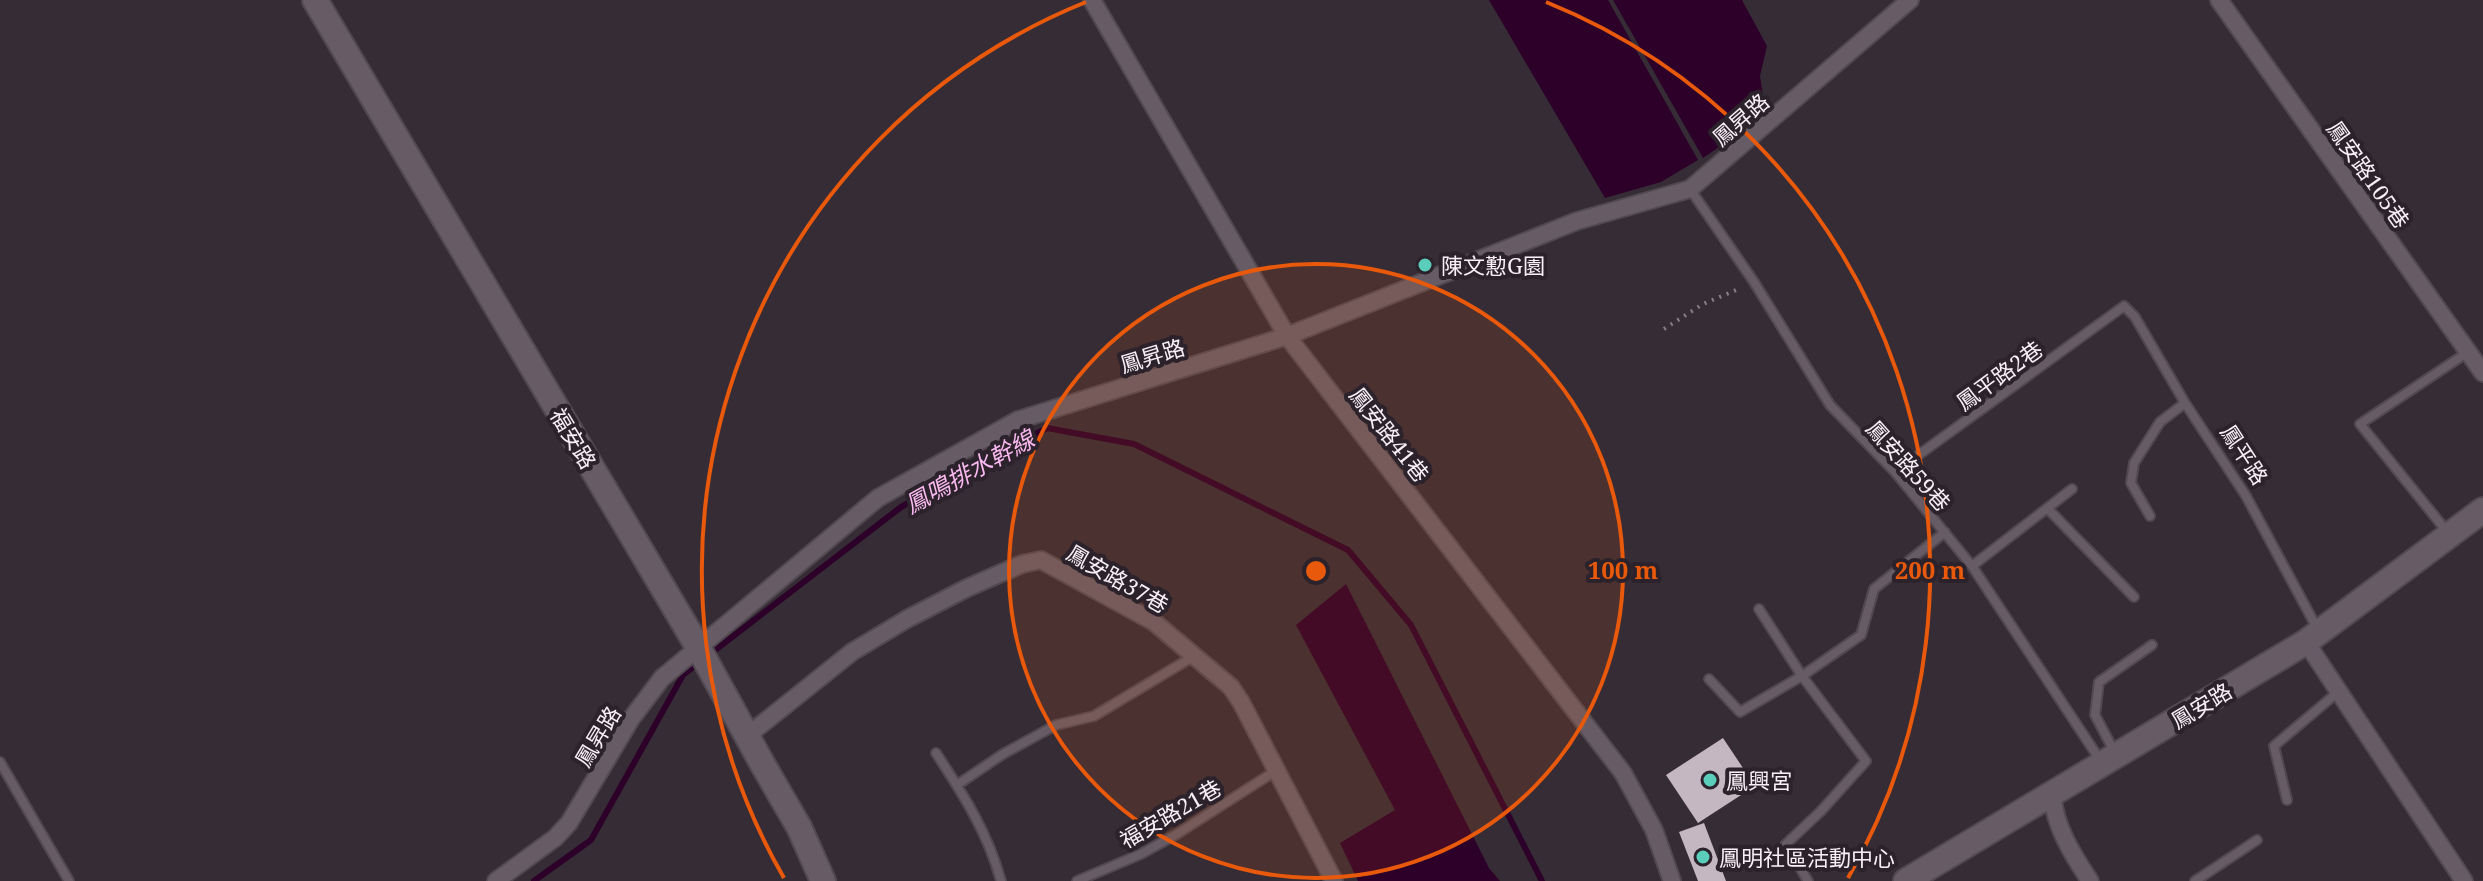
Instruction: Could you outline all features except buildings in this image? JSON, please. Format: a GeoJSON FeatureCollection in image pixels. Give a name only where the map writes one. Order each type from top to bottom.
{"type":"FeatureCollection","features":[{"type":"Feature","properties":{"kind":"street","name":"福安路"},"geometry":{"type":"LineString","coordinates":[[315,0],[698,647],[799,827],[823,881]]}},
{"type":"Feature","properties":{"kind":"street","name":"鳳安路41巷"},"geometry":{"type":"LineString","coordinates":[[1092,0],[1287,336],[1623,773],[1654,830],[1672,881]]}},
{"type":"Feature","properties":{"kind":"street","name":"鳳昇路"},"geometry":{"type":"LineString","coordinates":[[496,881],[555,838],[569,823],[631,719],[662,678],[878,498],[1018,420],[1287,336],[1577,221],[1690,189],[1910,0]]}},
{"type":"Feature","properties":{"kind":"street","name":"鳳安路105巷"},"geometry":{"type":"LineString","coordinates":[[2219,0],[2483,373]]}},
{"type":"Feature","properties":{"kind":"street","name":"鳳安路"},"geometry":{"type":"LineString","coordinates":[[1906,881],[2313,637],[2483,510]]}},
{"type":"Feature","properties":{"kind":"street","name":"鳳安路37巷"},"geometry":{"type":"LineString","coordinates":[[747,736],[852,652],[907,619],[967,588],[1041,560],[1154,622],[1231,687],[1334,881]]}},
{"type":"Feature","properties":{"kind":"street","name":"鳳平路"},"geometry":{"type":"LineString","coordinates":[[2313,637],[2339,691],[2464,881]]}},
{"type":"Feature","properties":{"kind":"street"},"geometry":{"type":"LineString","coordinates":[[2053,795],[2059,824],[2090,881]]}},
{"type":"Feature","properties":{"kind":"lane","name":"鳳安路59巷"},"geometry":{"type":"LineString","coordinates":[[1690,189],[1754,282],[1830,405],[1895,472],[1972,566],[2110,760]]}},
{"type":"Feature","properties":{"kind":"lane","name":"鳳平路2巷"},"geometry":{"type":"LineString","coordinates":[[1895,472],[2124,306]]}},
{"type":"Feature","properties":{"kind":"lane","name":"鳳平路"},"geometry":{"type":"LineString","coordinates":[[2124,306],[2135,317],[2185,403],[2246,496],[2313,637]]}},
{"type":"Feature","properties":{"kind":"lane"},"geometry":{"type":"LineString","coordinates":[[2449,534],[2360,424],[2468,352]]}},
{"type":"Feature","properties":{"kind":"lane"},"geometry":{"type":"LineString","coordinates":[[2150,516],[2131,483],[2134,463],[2160,422],[2185,403]]}},
{"type":"Feature","properties":{"kind":"lane"},"geometry":{"type":"LineString","coordinates":[[1972,566],[2072,489]]}},
{"type":"Feature","properties":{"kind":"lane"},"geometry":{"type":"LineString","coordinates":[[2047,508],[2134,597]]}},
{"type":"Feature","properties":{"kind":"lane"},"geometry":{"type":"LineString","coordinates":[[1709,679],[1740,712],[1802,676],[1861,635],[1874,589],[1945,532]]}},
{"type":"Feature","properties":{"kind":"lane"},"geometry":{"type":"LineString","coordinates":[[1759,609],[1802,676],[1866,761],[1786,844],[1808,881]]}},
{"type":"Feature","properties":{"kind":"lane"},"geometry":{"type":"LineString","coordinates":[[2110,760],[2095,715],[2099,682],[2152,645]]}},
{"type":"Feature","properties":{"kind":"lane"},"geometry":{"type":"LineString","coordinates":[[957,785],[1003,754],[1056,725],[1094,716],[1195,655]]}},
{"type":"Feature","properties":{"kind":"lane"},"geometry":{"type":"LineString","coordinates":[[2287,800],[2274,746],[2339,691]]}},
{"type":"Feature","properties":{"kind":"lane"},"geometry":{"type":"LineString","coordinates":[[936,753],[973,809],[1001,881]]}},
{"type":"Feature","properties":{"kind":"lane"},"geometry":{"type":"LineString","coordinates":[[0,762],[69,881]]}},
{"type":"Feature","properties":{"kind":"lane","name":"福安路21巷"},"geometry":{"type":"LineString","coordinates":[[1077,881],[1141,854],[1277,770]]}},
{"type":"Feature","properties":{"kind":"lane"},"geometry":{"type":"LineString","coordinates":[[2195,881],[2257,840]]}},
{"type":"Feature","properties":{"kind":"path"},"geometry":{"type":"LineString","coordinates":[[1664,329],[1703,304],[1754,282]]}},
{"type":"Feature","properties":{"kind":"shaded area"},"geometry":{"type":"Polygon","coordinates":[[[1489,0],[1608,0],[1698,160],[1661,182],[1605,198],[1489,0]]]}},
{"type":"Feature","properties":{"kind":"shaded area"},"geometry":{"type":"Polygon","coordinates":[[[1613,0],[1742,0],[1767,46],[1760,76],[1766,115],[1703,158],[1613,0]]]}},
{"type":"Feature","properties":{"kind":"shaded area"},"geometry":{"type":"Polygon","coordinates":[[[1346,584],[1489,868],[1500,881],[1358,881],[1340,843],[1395,810],[1296,625],[1346,584]]]}},
{"type":"Feature","properties":{"kind":"waterway","name":"鳳鳴排水幹線"},"geometry":{"type":"LineString","coordinates":[[710,654],[901,507],[1047,428],[1134,444],[1348,550],[1411,625],[1542,881]]}},
{"type":"Feature","properties":{"kind":"waterway","name":"鳳鳴排水幹線"},"geometry":{"type":"LineString","coordinates":[[534,881],[591,840],[683,675],[701,661]]}},
{"type":"Feature","properties":{"kind":"place","name":"陳文懃G園"},"geometry":{"type":"Point","coordinates":[1425,265]}},
{"type":"Feature","properties":{"kind":"place","name":"鳳興宮"},"geometry":{"type":"Point","coordinates":[1710,780]}},
{"type":"Feature","properties":{"kind":"place","name":"鳳明社區活動中心"},"geometry":{"type":"Point","coordinates":[1703,857]}}]}
